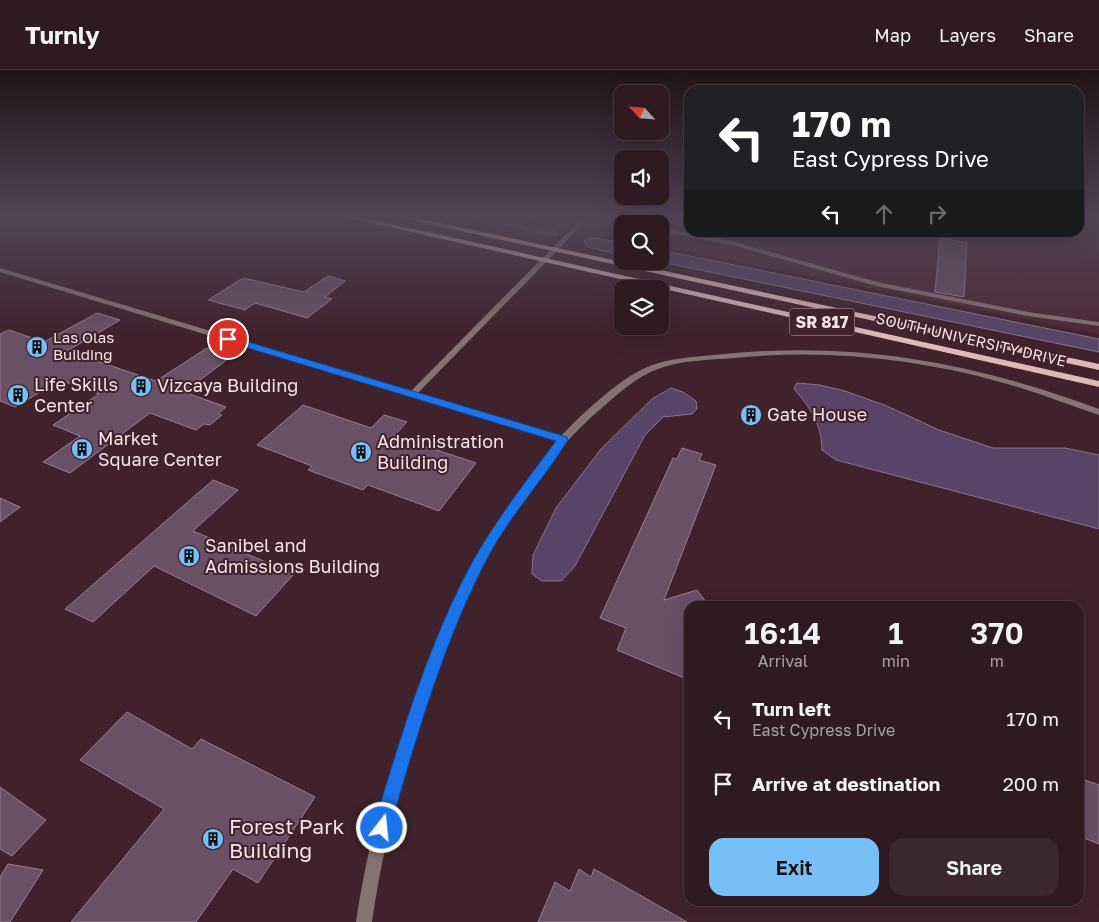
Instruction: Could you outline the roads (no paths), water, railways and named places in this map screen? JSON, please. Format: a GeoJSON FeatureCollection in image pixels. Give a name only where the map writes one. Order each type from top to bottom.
{"type":"FeatureCollection","features":[{"type":"Feature","properties":{"kind":"main road","name":"SOUTH UNIVERSITY DRIVE"},"geometry":{"type":"LineString","coordinates":[[529,257],[1099,384]]}},
{"type":"Feature","properties":{"kind":"main road","name":"SOUTH UNIVERSITY DRIVE"},"geometry":{"type":"LineString","coordinates":[[585,257],[1099,367]]}},
{"type":"Feature","properties":{"kind":"street"},"geometry":{"type":"LineString","coordinates":[[412,395],[547,257]]}},
{"type":"Feature","properties":{"kind":"street"},"geometry":{"type":"LineString","coordinates":[[785,257],[876,284],[1028,314],[1099,324]]}},
{"type":"Feature","properties":{"kind":"street"},"geometry":{"type":"LineString","coordinates":[[0,270],[563,440]]}},
{"type":"Feature","properties":{"kind":"street"},"geometry":{"type":"LineString","coordinates":[[364,922],[384,820],[400,761],[438,654],[479,562],[512,508],[563,440],[638,375],[650,368],[685,361],[768,351],[872,354],[923,361],[975,373],[1099,412]]}},
{"type":"Feature","properties":{"kind":"place","name":"Las Olas Building"},"geometry":{"type":"Point","coordinates":[37,347]}},
{"type":"Feature","properties":{"kind":"place","name":"Vizcaya Building"},"geometry":{"type":"Point","coordinates":[141,386]}},
{"type":"Feature","properties":{"kind":"place","name":"Life Skills Center"},"geometry":{"type":"Point","coordinates":[18,395]}},
{"type":"Feature","properties":{"kind":"place","name":"Gate House"},"geometry":{"type":"Point","coordinates":[751,415]}},
{"type":"Feature","properties":{"kind":"place","name":"Market Square Center"},"geometry":{"type":"Point","coordinates":[82,449]}},
{"type":"Feature","properties":{"kind":"place","name":"Administration Building"},"geometry":{"type":"Point","coordinates":[361,452]}},
{"type":"Feature","properties":{"kind":"place","name":"Sanibel and Admissions Building"},"geometry":{"type":"Point","coordinates":[189,556]}},
{"type":"Feature","properties":{"kind":"place","name":"Forest Park Building"},"geometry":{"type":"Point","coordinates":[213,839]}}]}
